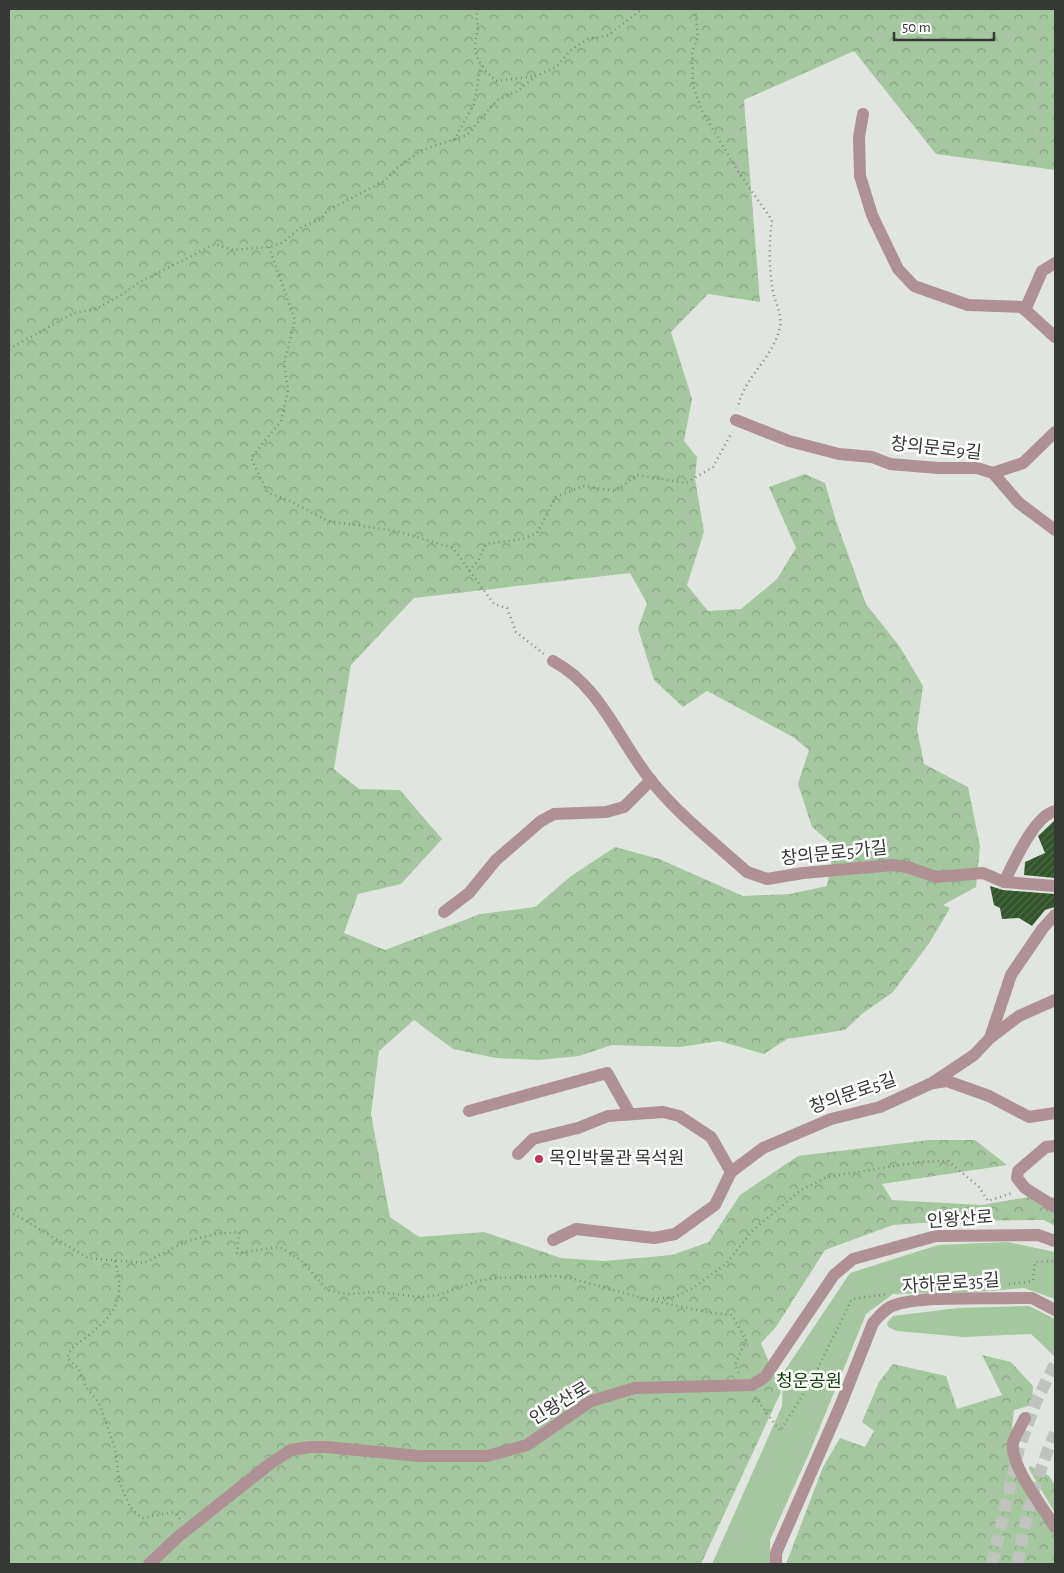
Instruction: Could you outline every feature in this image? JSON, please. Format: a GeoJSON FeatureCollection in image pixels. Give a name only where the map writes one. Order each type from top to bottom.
{"type":"FeatureCollection","features":[{"type":"Feature","properties":{"kind":"street"},"geometry":{"type":"LineString","coordinates":[[863,114],[859,137],[860,176],[872,215],[898,269],[914,286],[968,305],[1022,307],[1055,337]]}},
{"type":"Feature","properties":{"kind":"street"},"geometry":{"type":"LineString","coordinates":[[1025,310],[1042,272],[1055,263]]}},
{"type":"Feature","properties":{"kind":"street","name":"창의문로9길"},"geometry":{"type":"LineString","coordinates":[[737,420],[788,441],[839,454],[872,457],[890,464],[938,468],[977,468],[993,474],[1019,503],[1055,530]]}},
{"type":"Feature","properties":{"kind":"street"},"geometry":{"type":"LineString","coordinates":[[993,474],[1023,463],[1055,432]]}},
{"type":"Feature","properties":{"kind":"street","name":"창의문로5가길"},"geometry":{"type":"LineString","coordinates":[[553,661],[564,667],[592,692],[624,744],[650,780],[678,810],[747,872],[767,879],[803,872],[893,865],[907,867],[936,877],[983,873],[1004,882],[1055,886]]}},
{"type":"Feature","properties":{"kind":"street"},"geometry":{"type":"LineString","coordinates":[[444,912],[469,894],[496,860],[541,822],[554,814],[606,812],[624,807],[650,780]]}},
{"type":"Feature","properties":{"kind":"street"},"geometry":{"type":"LineString","coordinates":[[1004,882],[1026,842],[1046,813],[1055,811]]}},
{"type":"Feature","properties":{"kind":"street","name":"창의문로5길"},"geometry":{"type":"LineString","coordinates":[[553,1240],[576,1229],[654,1238],[675,1234],[716,1205],[731,1172],[763,1148],[792,1134],[831,1119],[880,1107],[932,1083],[974,1055],[990,1038],[1011,975],[1043,928],[1055,915]]}},
{"type":"Feature","properties":{"kind":"street"},"geometry":{"type":"LineString","coordinates":[[990,1038],[1019,1016],[1055,1000]]}},
{"type":"Feature","properties":{"kind":"street"},"geometry":{"type":"LineString","coordinates":[[469,1111],[607,1074],[630,1114]]}},
{"type":"Feature","properties":{"kind":"street"},"geometry":{"type":"LineString","coordinates":[[932,1083],[947,1081],[989,1096],[1029,1116],[1055,1113]]}},
{"type":"Feature","properties":{"kind":"street"},"geometry":{"type":"LineString","coordinates":[[518,1154],[534,1140],[578,1128],[608,1116],[663,1112],[680,1116],[711,1138],[731,1172]]}},
{"type":"Feature","properties":{"kind":"street"},"geometry":{"type":"LineString","coordinates":[[1055,1146],[1046,1147],[1018,1171],[1017,1178],[1025,1188],[1055,1207]]}},
{"type":"Feature","properties":{"kind":"street","name":"인왕산로"},"geometry":{"type":"LineString","coordinates":[[149,1564],[179,1536],[233,1492],[291,1450],[326,1447],[420,1456],[486,1456],[527,1445],[591,1401],[635,1388],[752,1385],[765,1376],[834,1275],[853,1259],[936,1236],[1038,1235],[1055,1241]]}},
{"type":"Feature","properties":{"kind":"street","name":"자하문로35길"},"geometry":{"type":"LineString","coordinates":[[776,1564],[776,1553],[841,1404],[873,1323],[881,1313],[891,1307],[916,1301],[1022,1298],[1032,1298],[1055,1310]]}},
{"type":"Feature","properties":{"kind":"street"},"geometry":{"type":"LineString","coordinates":[[1025,1418],[1013,1443],[1014,1455],[1028,1484],[1055,1527]]}},
{"type":"Feature","properties":{"kind":"path"},"geometry":{"type":"LineString","coordinates":[[479,9],[476,16],[479,27],[475,48],[481,65],[496,82],[536,76],[556,68],[572,49],[588,39],[607,36],[642,9]]}},
{"type":"Feature","properties":{"kind":"path"},"geometry":{"type":"LineString","coordinates":[[469,571],[478,561],[486,544],[522,539],[537,533],[556,497],[583,486],[616,491],[637,476],[686,482],[713,467],[737,420],[739,401],[776,345],[781,324],[772,287],[770,237],[772,220],[739,173],[702,111],[693,86],[692,52],[698,37],[695,9]]}},
{"type":"Feature","properties":{"kind":"path"},"geometry":{"type":"LineString","coordinates":[[454,140],[474,104],[481,65]]}},
{"type":"Feature","properties":{"kind":"path"},"geometry":{"type":"LineString","coordinates":[[9,349],[74,313],[96,309],[140,282],[215,244],[233,250],[269,247],[282,243],[300,228],[321,218],[327,211],[384,181],[398,167],[422,150],[467,135],[497,100],[518,91],[536,76]]}},
{"type":"Feature","properties":{"kind":"path"},"geometry":{"type":"LineString","coordinates":[[269,247],[295,320],[284,364],[288,390],[281,421],[252,458],[268,493],[286,499],[328,521],[396,531],[453,548],[494,604],[507,608],[516,632],[553,661]]}},
{"type":"Feature","properties":{"kind":"path"},"geometry":{"type":"LineString","coordinates":[[649,1300],[675,1297],[693,1288],[726,1264],[752,1231],[800,1190],[826,1177],[919,1162],[948,1161],[979,1187],[988,1200],[1015,1192]]}},
{"type":"Feature","properties":{"kind":"path"},"geometry":{"type":"LineString","coordinates":[[9,1211],[88,1258],[144,1263],[187,1241],[215,1234],[238,1232],[237,1253],[280,1247],[302,1261],[327,1290],[348,1294],[377,1292],[420,1297],[439,1295],[477,1281],[556,1276],[574,1279],[649,1300],[712,1313],[732,1315],[746,1340],[735,1365],[745,1385],[780,1431],[811,1382],[852,1299],[895,1293]]}},
{"type":"Feature","properties":{"kind":"path"},"geometry":{"type":"LineString","coordinates":[[115,1260],[121,1285],[120,1294],[104,1324],[70,1350],[67,1358],[79,1369],[86,1387],[99,1403],[115,1448],[119,1481],[130,1507],[142,1518],[174,1512]]}},
{"type":"Feature","properties":{"kind":"path"},"geometry":{"type":"LineString","coordinates":[[1006,1284],[1033,1281],[1035,1262],[1055,1261]]}},
{"type":"Feature","properties":{"kind":"green space"},"geometry":{"type":"Polygon","coordinates":[[[9,9],[1055,9],[1055,170],[936,154],[854,51],[744,100],[760,302],[708,294],[671,332],[692,399],[684,441],[697,457],[695,479],[704,532],[687,585],[708,611],[741,609],[777,579],[796,548],[769,487],[805,474],[825,483],[836,521],[866,604],[900,647],[923,686],[917,729],[924,764],[968,787],[980,846],[976,887],[943,905],[950,908],[930,942],[893,992],[862,1014],[845,1030],[787,1039],[764,1054],[719,1041],[680,1047],[612,1045],[579,1056],[539,1060],[496,1058],[453,1049],[414,1020],[379,1051],[371,1114],[390,1217],[419,1237],[484,1232],[561,1258],[604,1261],[672,1255],[709,1242],[740,1195],[798,1156],[929,1140],[975,1140],[1007,1165],[882,1184],[892,1200],[981,1205],[1041,1195],[1055,1198],[1055,1226],[1044,1220],[952,1221],[893,1225],[825,1250],[776,1327],[761,1343],[781,1392],[701,1564],[9,1564],[9,9]],[[630,573],[414,598],[351,665],[334,769],[359,789],[400,790],[442,839],[401,884],[358,894],[344,933],[385,950],[480,914],[535,907],[571,876],[615,847],[659,859],[743,896],[790,894],[827,886],[834,846],[812,827],[798,784],[809,750],[793,737],[707,691],[683,707],[654,680],[638,629],[647,603],[630,573]]]}},
{"type":"Feature","properties":{"kind":"green space","name":"청운공원"},"geometry":{"type":"Polygon","coordinates":[[[1008,1242],[1055,1252],[1055,1299],[1024,1288],[978,1292],[893,1294],[866,1314],[811,1449],[770,1540],[770,1564],[712,1564],[782,1406],[783,1373],[850,1273],[938,1245],[1008,1242]]]}},
{"type":"Feature","properties":{"kind":"green space"},"geometry":{"type":"Polygon","coordinates":[[[1029,1306],[1055,1319],[1055,1357],[1031,1334],[964,1337],[897,1331],[888,1327],[887,1323],[893,1316],[958,1308],[1029,1306]]]}},
{"type":"Feature","properties":{"kind":"green space"},"geometry":{"type":"Polygon","coordinates":[[[982,1355],[1011,1362],[1033,1386],[1032,1405],[1014,1410],[1009,1454],[1019,1477],[1055,1533],[1055,1564],[786,1564],[823,1467],[840,1438],[865,1447],[874,1431],[862,1422],[879,1382],[893,1364],[946,1376],[957,1409],[1002,1395],[982,1355]]]}},
{"type":"Feature","properties":{"kind":"green space"},"geometry":{"type":"Polygon","coordinates":[[[1030,1466],[1049,1476],[1055,1485],[1055,1513],[1029,1469],[1030,1466]]]}},
{"type":"Feature","properties":{"kind":"building"},"geometry":{"type":"Polygon","coordinates":[[[1055,820],[1055,878],[1024,875],[1025,862],[1045,853],[1038,836],[1055,820]]]}},
{"type":"Feature","properties":{"kind":"building"},"geometry":{"type":"Polygon","coordinates":[[[990,886],[1003,890],[1055,894],[1055,907],[1045,910],[1032,926],[1019,918],[1002,919],[1000,908],[994,905],[990,886]]]}},
{"type":"Feature","properties":{"kind":"tunnel"},"geometry":{"type":"LineString","coordinates":[[992,1564],[1019,1448],[1036,1402],[1055,1364]]}},
{"type":"Feature","properties":{"kind":"tunnel"},"geometry":{"type":"LineString","coordinates":[[1018,1564],[1032,1497],[1055,1433]]}},
{"type":"Feature","properties":{"kind":"place","name":"목인박물관 목석원"},"geometry":{"type":"Point","coordinates":[539,1159]}}]}
